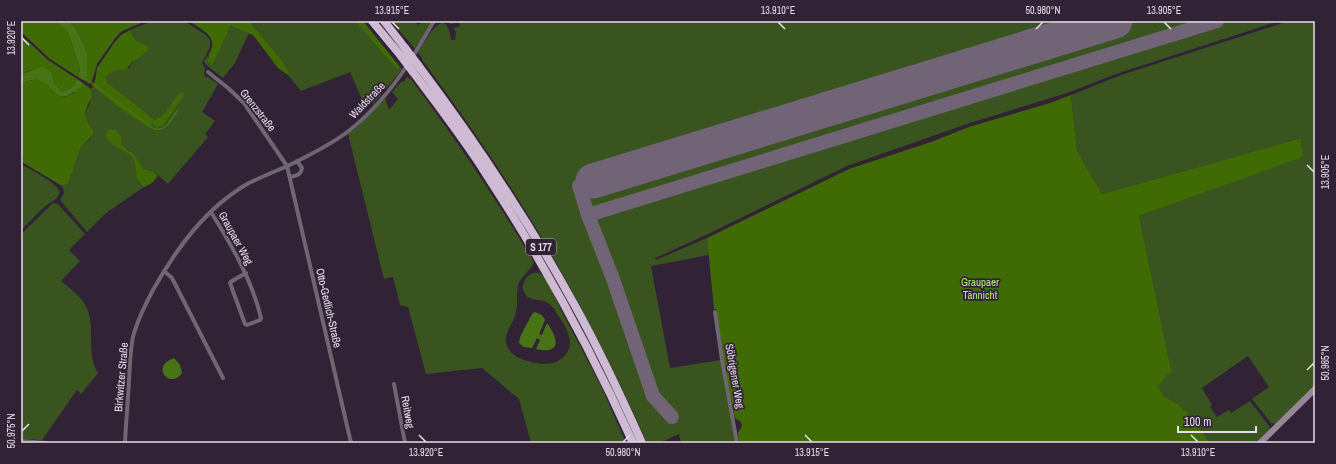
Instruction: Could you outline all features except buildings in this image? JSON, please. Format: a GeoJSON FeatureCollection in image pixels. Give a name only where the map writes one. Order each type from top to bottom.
{"type":"FeatureCollection","features":[{"type":"Feature","properties":{"kind":"highway","name":"S 177"},"geometry":{"type":"LineString","coordinates":[[372,21],[414,72],[485,172],[541,263],[607,386],[633,443]]}},
{"type":"Feature","properties":{"kind":"highway","name":"S 177"},"geometry":{"type":"LineString","coordinates":[[384,21],[448,105],[533,233],[578,312],[614,382],[642,443]]}},
{"type":"Feature","properties":{"kind":"street","name":"Waldstraße"},"geometry":{"type":"LineString","coordinates":[[287,166],[338,139],[368,113],[397,81],[434,21]]}},
{"type":"Feature","properties":{"kind":"street","name":"Grenzstraße"},"geometry":{"type":"LineString","coordinates":[[208,72],[228,88],[244,104],[287,166]]}},
{"type":"Feature","properties":{"kind":"street"},"geometry":{"type":"LineString","coordinates":[[290,177],[296,176],[301,172],[302,168],[297,161]]}},
{"type":"Feature","properties":{"kind":"street","name":"Otto-Gedlich-Straße"},"geometry":{"type":"LineString","coordinates":[[287,166],[351,443]]}},
{"type":"Feature","properties":{"kind":"street","name":"Birkwitzer Straße"},"geometry":{"type":"LineString","coordinates":[[125,443],[133,339],[138,320],[164,271],[186,239],[224,200],[245,186],[287,166]]}},
{"type":"Feature","properties":{"kind":"street","name":"Graupaer Weg"},"geometry":{"type":"LineString","coordinates":[[211,212],[230,244],[246,274],[252,287],[261,318],[260,320],[247,325],[245,324],[230,283],[246,274]]}},
{"type":"Feature","properties":{"kind":"street"},"geometry":{"type":"LineString","coordinates":[[164,271],[172,278],[223,378]]}},
{"type":"Feature","properties":{"kind":"street","name":"Söbrigener Weg"},"geometry":{"type":"LineString","coordinates":[[715,312],[737,443]]}},
{"type":"Feature","properties":{"kind":"street","name":"Reitweg"},"geometry":{"type":"LineString","coordinates":[[394,384],[405,443]]}},
{"type":"Feature","properties":{"kind":"street"},"geometry":{"type":"LineString","coordinates":[[1260,443],[1315,389]]}},
{"type":"Feature","properties":{"kind":"street"},"geometry":{"type":"LineString","coordinates":[[21,442],[46,443]]}},
{"type":"Feature","properties":{"kind":"shaded area"},"geometry":{"type":"Polygon","coordinates":[[[56,21],[69,21],[75,27],[87,51],[87,77],[85,81],[78,77],[80,69],[68,32],[56,21]]]}},
{"type":"Feature","properties":{"kind":"shaded area"},"geometry":{"type":"Polygon","coordinates":[[[152,21],[184,21],[206,35],[210,40],[210,47],[202,63],[205,68],[204,74],[206,78],[207,76],[218,84],[202,112],[215,121],[205,134],[208,137],[168,184],[153,171],[144,169],[128,149],[112,143],[133,159],[137,167],[140,182],[144,187],[106,213],[87,232],[60,200],[64,193],[62,186],[68,184],[81,147],[84,143],[90,140],[94,130],[89,125],[85,114],[92,98],[91,89],[93,87],[135,116],[153,124],[163,126],[184,96],[173,104],[162,117],[155,120],[107,82],[106,77],[116,69],[129,68],[130,65],[146,50],[148,46],[135,40],[130,30],[152,21]]]}},
{"type":"Feature","properties":{"kind":"shaded area"},"geometry":{"type":"Polygon","coordinates":[[[249,21],[355,21],[397,70],[400,67],[402,69],[387,88],[381,87],[377,84],[375,85],[381,95],[373,104],[370,102],[365,106],[350,72],[301,91],[288,75],[290,74],[281,59],[249,21]]]}},
{"type":"Feature","properties":{"kind":"shaded area"},"geometry":{"type":"Polygon","coordinates":[[[391,21],[414,21],[418,25],[424,21],[432,21],[415,49],[391,21]]]}},
{"type":"Feature","properties":{"kind":"shaded area"},"geometry":{"type":"Polygon","coordinates":[[[446,21],[1279,21],[1116,74],[1070,92],[967,124],[847,166],[706,235],[655,258],[656,260],[707,238],[709,255],[651,266],[670,368],[721,360],[736,443],[681,443],[679,434],[659,443],[647,443],[609,362],[568,283],[498,168],[422,60],[418,52],[440,23],[445,24],[451,40],[455,40],[456,33],[454,28],[460,26],[459,22],[451,24],[446,21]]]}},
{"type":"Feature","properties":{"kind":"shaded area"},"geometry":{"type":"Polygon","coordinates":[[[1289,21],[1315,21],[1315,386],[1275,424],[1271,423],[1252,399],[1269,387],[1248,356],[1202,388],[1212,405],[1210,407],[1217,417],[1229,410],[1231,413],[1250,401],[1270,429],[1255,443],[1210,443],[1188,413],[1178,404],[1164,396],[1158,386],[1160,320],[1139,216],[1302,157],[1301,138],[1102,194],[1077,151],[1071,95],[1121,75],[1289,21]]]}},
{"type":"Feature","properties":{"kind":"shaded area"},"geometry":{"type":"Polygon","coordinates":[[[229,26],[249,33],[235,63],[223,78],[205,64],[204,61],[209,54],[213,65],[229,26]]]}},
{"type":"Feature","properties":{"kind":"shaded area"},"geometry":{"type":"Polygon","coordinates":[[[42,67],[52,72],[54,82],[61,91],[71,88],[77,79],[83,83],[75,91],[64,97],[59,96],[44,82],[39,80],[28,81],[21,84],[21,74],[42,67]]]}},
{"type":"Feature","properties":{"kind":"shaded area"},"geometry":{"type":"Polygon","coordinates":[[[407,76],[409,79],[410,78],[474,167],[534,263],[518,285],[516,312],[507,333],[507,346],[515,356],[530,362],[545,364],[558,361],[568,352],[570,346],[569,335],[554,309],[550,304],[531,299],[523,290],[523,285],[529,275],[536,272],[540,273],[550,287],[602,388],[626,443],[531,443],[519,399],[482,368],[426,374],[408,307],[400,305],[393,277],[384,279],[348,134],[356,128],[385,98],[389,110],[398,99],[392,92],[402,81],[404,82],[407,76]]]}},
{"type":"Feature","properties":{"kind":"shaded area"},"geometry":{"type":"Polygon","coordinates":[[[21,164],[49,180],[58,188],[60,192],[57,198],[43,208],[21,230],[21,164]]]}},
{"type":"Feature","properties":{"kind":"shaded area"},"geometry":{"type":"Polygon","coordinates":[[[53,203],[58,204],[85,234],[69,250],[80,261],[61,281],[78,295],[87,308],[90,317],[92,355],[98,373],[81,394],[77,390],[42,440],[21,439],[21,234],[53,203]]]}},
{"type":"Feature","properties":{"kind":"shaded area"},"geometry":{"type":"Polygon","coordinates":[[[535,312],[542,315],[545,320],[539,334],[542,335],[547,323],[554,335],[554,348],[550,350],[536,349],[540,340],[537,338],[532,348],[524,347],[519,343],[520,337],[532,314],[535,312]]]}},
{"type":"Feature","properties":{"kind":"shaded area"},"geometry":{"type":"Polygon","coordinates":[[[174,358],[180,365],[182,373],[177,378],[173,379],[164,375],[163,367],[167,362],[174,358]]]}},
{"type":"Feature","properties":{"kind":"green space"},"geometry":{"type":"Polygon","coordinates":[[[21,21],[57,21],[68,32],[80,69],[78,77],[50,59],[21,32],[21,21]]]}},
{"type":"Feature","properties":{"kind":"green space"},"geometry":{"type":"Polygon","coordinates":[[[69,21],[146,21],[122,31],[116,37],[97,64],[90,84],[85,81],[87,77],[87,51],[75,27],[69,21]]]}},
{"type":"Feature","properties":{"kind":"green space"},"geometry":{"type":"Polygon","coordinates":[[[189,21],[249,21],[281,59],[290,74],[288,75],[278,68],[253,35],[230,26],[213,65],[207,61],[212,48],[211,38],[208,34],[189,21]]]}},
{"type":"Feature","properties":{"kind":"green space"},"geometry":{"type":"Polygon","coordinates":[[[355,21],[363,21],[400,67],[397,70],[355,21]]]}},
{"type":"Feature","properties":{"kind":"green space"},"geometry":{"type":"Polygon","coordinates":[[[130,30],[135,40],[148,46],[149,49],[132,62],[126,70],[118,70],[108,75],[106,77],[107,82],[155,120],[167,111],[181,92],[183,92],[184,96],[163,126],[156,127],[152,124],[148,127],[117,106],[92,86],[95,81],[97,68],[114,43],[121,35],[130,30]]]}},
{"type":"Feature","properties":{"kind":"green space"},"geometry":{"type":"Polygon","coordinates":[[[21,35],[48,60],[77,79],[73,86],[69,89],[61,91],[54,82],[52,72],[32,70],[21,74],[21,35]]]}},
{"type":"Feature","properties":{"kind":"green space"},"geometry":{"type":"Polygon","coordinates":[[[37,79],[43,81],[57,95],[65,97],[74,93],[83,83],[91,89],[92,98],[88,104],[85,114],[89,125],[94,130],[90,138],[81,147],[68,184],[62,186],[22,162],[21,84],[37,79]]]}},
{"type":"Feature","properties":{"kind":"green space","name":"Graupaer Tännicht"},"geometry":{"type":"Polygon","coordinates":[[[1071,95],[1077,151],[1102,194],[1301,138],[1303,157],[1139,216],[1171,371],[1158,386],[1164,396],[1178,404],[1188,413],[1210,443],[739,443],[738,433],[742,426],[741,422],[735,418],[723,359],[716,309],[714,309],[707,238],[849,169],[931,142],[969,127],[1050,103],[1071,95]]]}},
{"type":"Feature","properties":{"kind":"green space"},"geometry":{"type":"Polygon","coordinates":[[[110,129],[117,131],[122,139],[121,144],[133,154],[144,169],[153,171],[158,176],[152,183],[144,187],[136,177],[134,161],[126,152],[115,146],[105,136],[110,129]]]}},
{"type":"Feature","properties":{"kind":"waterway"},"geometry":{"type":"LineString","coordinates":[[85,78],[154,129],[162,129],[165,127],[177,111]]}},
{"type":"Feature","properties":{"kind":"taxiway"},"geometry":{"type":"LineString","coordinates":[[593,181],[579,186],[588,215],[1217,21]]}},
{"type":"Feature","properties":{"kind":"taxiway"},"geometry":{"type":"LineString","coordinates":[[588,215],[613,279],[653,396],[672,417]]}},
{"type":"Feature","properties":{"kind":"runway"},"geometry":{"type":"LineString","coordinates":[[593,181],[1115,21]]}}]}
